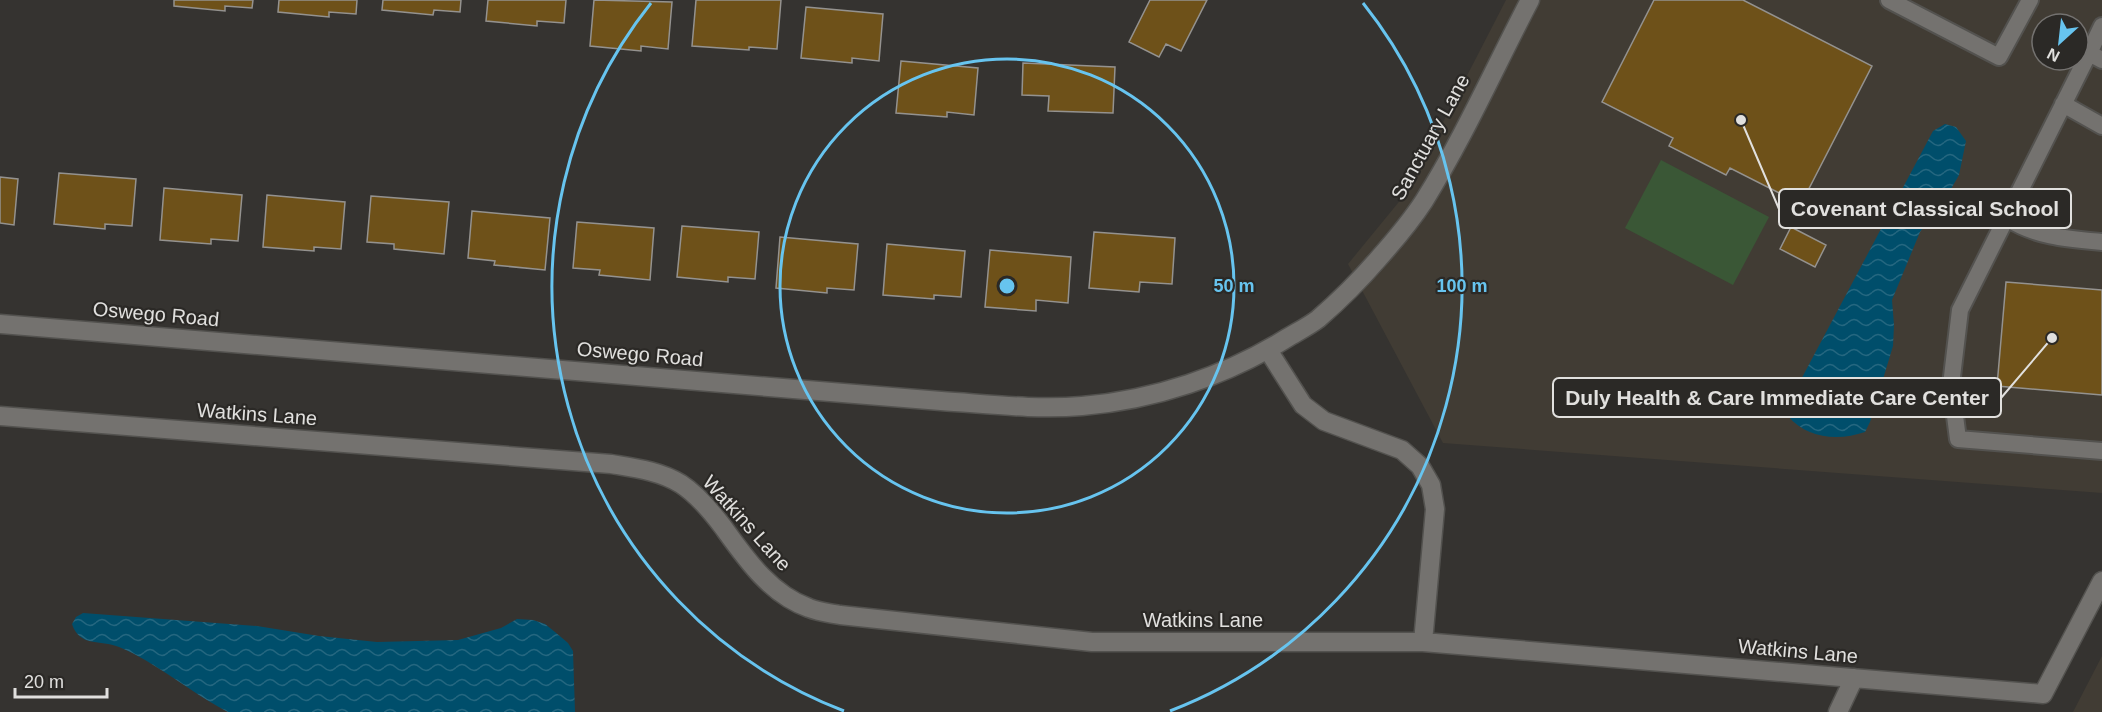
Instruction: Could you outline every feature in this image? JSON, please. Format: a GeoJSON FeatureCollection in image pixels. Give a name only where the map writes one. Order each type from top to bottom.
{"type":"FeatureCollection","features":[{"type":"Feature","properties":{"kind":"street","name":"Sanctuary Lane"},"geometry":{"type":"LineString","coordinates":[[1268,350],[1316,320],[1352,288],[1391,245],[1417,210],[1468,121],[1530,0]]}},
{"type":"Feature","properties":{"kind":"street","name":"Oswego Road"},"geometry":{"type":"LineString","coordinates":[[0,324],[1029,406],[1082,406],[1135,398],[1187,385],[1228,370],[1268,350]]}},
{"type":"Feature","properties":{"kind":"street"},"geometry":{"type":"LineString","coordinates":[[1268,350],[1303,405],[1324,421],[1402,450],[1420,466],[1431,485],[1435,508],[1423,642]]}},
{"type":"Feature","properties":{"kind":"street","name":"Watkins Lane"},"geometry":{"type":"LineString","coordinates":[[0,416],[611,464],[644,470],[663,475],[696,495],[765,580],[785,597],[809,608],[840,615],[1092,642],[1423,642],[2043,694],[2102,581]]}},
{"type":"Feature","properties":{"kind":"street"},"geometry":{"type":"LineString","coordinates":[[1838,712],[1854,678]]}},
{"type":"Feature","properties":{"kind":"lane"},"geometry":{"type":"LineString","coordinates":[[1889,0],[1999,57],[2030,0]]}},
{"type":"Feature","properties":{"kind":"lane"},"geometry":{"type":"LineString","coordinates":[[2102,26],[2095,57],[2063,104],[1960,310],[1951,385],[1958,439],[2102,451]]}},
{"type":"Feature","properties":{"kind":"lane"},"geometry":{"type":"LineString","coordinates":[[2063,104],[2102,126]]}},
{"type":"Feature","properties":{"kind":"lane"},"geometry":{"type":"LineString","coordinates":[[2007,218],[2038,233],[2102,242]]}},
{"type":"Feature","properties":{"kind":"shaded area"},"geometry":{"type":"Polygon","coordinates":[[[1506,0],[2102,0],[2102,493],[1443,443],[1348,264],[1407,192],[1506,0]]]}},
{"type":"Feature","properties":{"kind":"shaded area"},"geometry":{"type":"Polygon","coordinates":[[[2102,656],[2102,712],[2073,712],[2102,656]]]}},
{"type":"Feature","properties":{"kind":"green space"},"geometry":{"type":"Polygon","coordinates":[[[1661,160],[1769,217],[1733,285],[1625,228],[1661,160]]]}},
{"type":"Feature","properties":{"kind":"water"},"geometry":{"type":"Polygon","coordinates":[[[1945,124],[1956,127],[1966,141],[1959,175],[1947,196],[1920,232],[1892,300],[1893,346],[1870,422],[1865,432],[1855,435],[1834,437],[1814,434],[1796,424],[1788,416],[1797,387],[1933,131],[1945,124]]]}},
{"type":"Feature","properties":{"kind":"water"},"geometry":{"type":"Polygon","coordinates":[[[83,613],[257,626],[377,642],[458,640],[501,628],[517,619],[533,620],[545,624],[568,643],[573,651],[575,712],[228,712],[133,653],[80,637],[72,624],[76,617],[83,613]]]}},
{"type":"Feature","properties":{"kind":"building"},"geometry":{"type":"Polygon","coordinates":[[[174,0],[253,0],[252,8],[225,6],[225,11],[174,6],[174,0]]]}},
{"type":"Feature","properties":{"kind":"building"},"geometry":{"type":"Polygon","coordinates":[[[279,0],[357,0],[356,14],[329,12],[329,17],[278,12],[279,0]]]}},
{"type":"Feature","properties":{"kind":"building"},"geometry":{"type":"Polygon","coordinates":[[[383,0],[461,0],[460,12],[434,10],[433,15],[382,10],[383,0]]]}},
{"type":"Feature","properties":{"kind":"building"},"geometry":{"type":"Polygon","coordinates":[[[488,0],[566,0],[564,23],[537,21],[537,26],[486,21],[488,0]]]}},
{"type":"Feature","properties":{"kind":"building"},"geometry":{"type":"Polygon","coordinates":[[[594,0],[672,2],[668,49],[641,46],[641,51],[590,46],[594,0]]]}},
{"type":"Feature","properties":{"kind":"building"},"geometry":{"type":"Polygon","coordinates":[[[696,0],[781,0],[777,49],[749,47],[749,50],[692,46],[696,0]]]}},
{"type":"Feature","properties":{"kind":"building"},"geometry":{"type":"Polygon","coordinates":[[[1150,0],[1207,0],[1181,51],[1166,44],[1159,57],[1129,42],[1150,0]]]}},
{"type":"Feature","properties":{"kind":"building"},"geometry":{"type":"Polygon","coordinates":[[[1654,0],[1743,0],[1872,66],[1801,204],[1730,168],[1726,175],[1669,146],[1673,138],[1602,102],[1654,0]]]}},
{"type":"Feature","properties":{"kind":"building"},"geometry":{"type":"Polygon","coordinates":[[[806,7],[883,14],[879,61],[852,58],[852,63],[801,58],[806,7]]]}},
{"type":"Feature","properties":{"kind":"building"},"geometry":{"type":"Polygon","coordinates":[[[901,61],[978,68],[974,115],[947,112],[947,117],[896,113],[901,61]]]}},
{"type":"Feature","properties":{"kind":"building"},"geometry":{"type":"Polygon","coordinates":[[[1023,63],[1115,67],[1113,113],[1048,111],[1049,96],[1022,95],[1023,63]]]}},
{"type":"Feature","properties":{"kind":"building"},"geometry":{"type":"Polygon","coordinates":[[[59,173],[136,179],[132,226],[105,224],[105,229],[54,224],[59,173]]]}},
{"type":"Feature","properties":{"kind":"building"},"geometry":{"type":"Polygon","coordinates":[[[0,177],[18,179],[14,225],[0,223],[0,177]]]}},
{"type":"Feature","properties":{"kind":"building"},"geometry":{"type":"Polygon","coordinates":[[[164,188],[242,195],[238,241],[211,239],[211,244],[160,240],[164,188]]]}},
{"type":"Feature","properties":{"kind":"building"},"geometry":{"type":"Polygon","coordinates":[[[267,195],[345,202],[341,249],[314,247],[314,251],[263,247],[267,195]]]}},
{"type":"Feature","properties":{"kind":"building"},"geometry":{"type":"Polygon","coordinates":[[[371,196],[449,202],[444,254],[394,249],[394,244],[367,242],[371,196]]]}},
{"type":"Feature","properties":{"kind":"building"},"geometry":{"type":"Polygon","coordinates":[[[472,211],[550,218],[545,270],[494,265],[495,261],[468,258],[472,211]]]}},
{"type":"Feature","properties":{"kind":"building"},"geometry":{"type":"Polygon","coordinates":[[[577,222],[654,228],[650,280],[599,275],[600,270],[573,268],[577,222]]]}},
{"type":"Feature","properties":{"kind":"building"},"geometry":{"type":"Polygon","coordinates":[[[682,226],[759,232],[755,279],[728,277],[728,282],[677,277],[682,226]]]}},
{"type":"Feature","properties":{"kind":"building"},"geometry":{"type":"Polygon","coordinates":[[[1791,227],[1826,245],[1815,267],[1780,249],[1791,227]]]}},
{"type":"Feature","properties":{"kind":"building"},"geometry":{"type":"Polygon","coordinates":[[[1094,232],[1175,238],[1172,284],[1140,282],[1139,292],[1089,288],[1094,232]]]}},
{"type":"Feature","properties":{"kind":"building"},"geometry":{"type":"Polygon","coordinates":[[[780,237],[858,244],[854,290],[827,288],[827,293],[776,288],[780,237]]]}},
{"type":"Feature","properties":{"kind":"building"},"geometry":{"type":"Polygon","coordinates":[[[887,244],[965,251],[961,297],[934,295],[934,299],[883,295],[887,244]]]}},
{"type":"Feature","properties":{"kind":"building"},"geometry":{"type":"Polygon","coordinates":[[[990,250],[1071,257],[1068,303],[1036,300],[1036,311],[985,307],[990,250]]]}},
{"type":"Feature","properties":{"kind":"building"},"geometry":{"type":"Polygon","coordinates":[[[2006,282],[2102,290],[2102,395],[1997,386],[2006,282]]]}},
{"type":"Feature","properties":{"kind":"place","name":"Covenant Classical School"},"geometry":{"type":"Point","coordinates":[1741,120]}},
{"type":"Feature","properties":{"kind":"place","name":"Duly Health & Care Immediate Care Center"},"geometry":{"type":"Point","coordinates":[2052,338]}}]}
